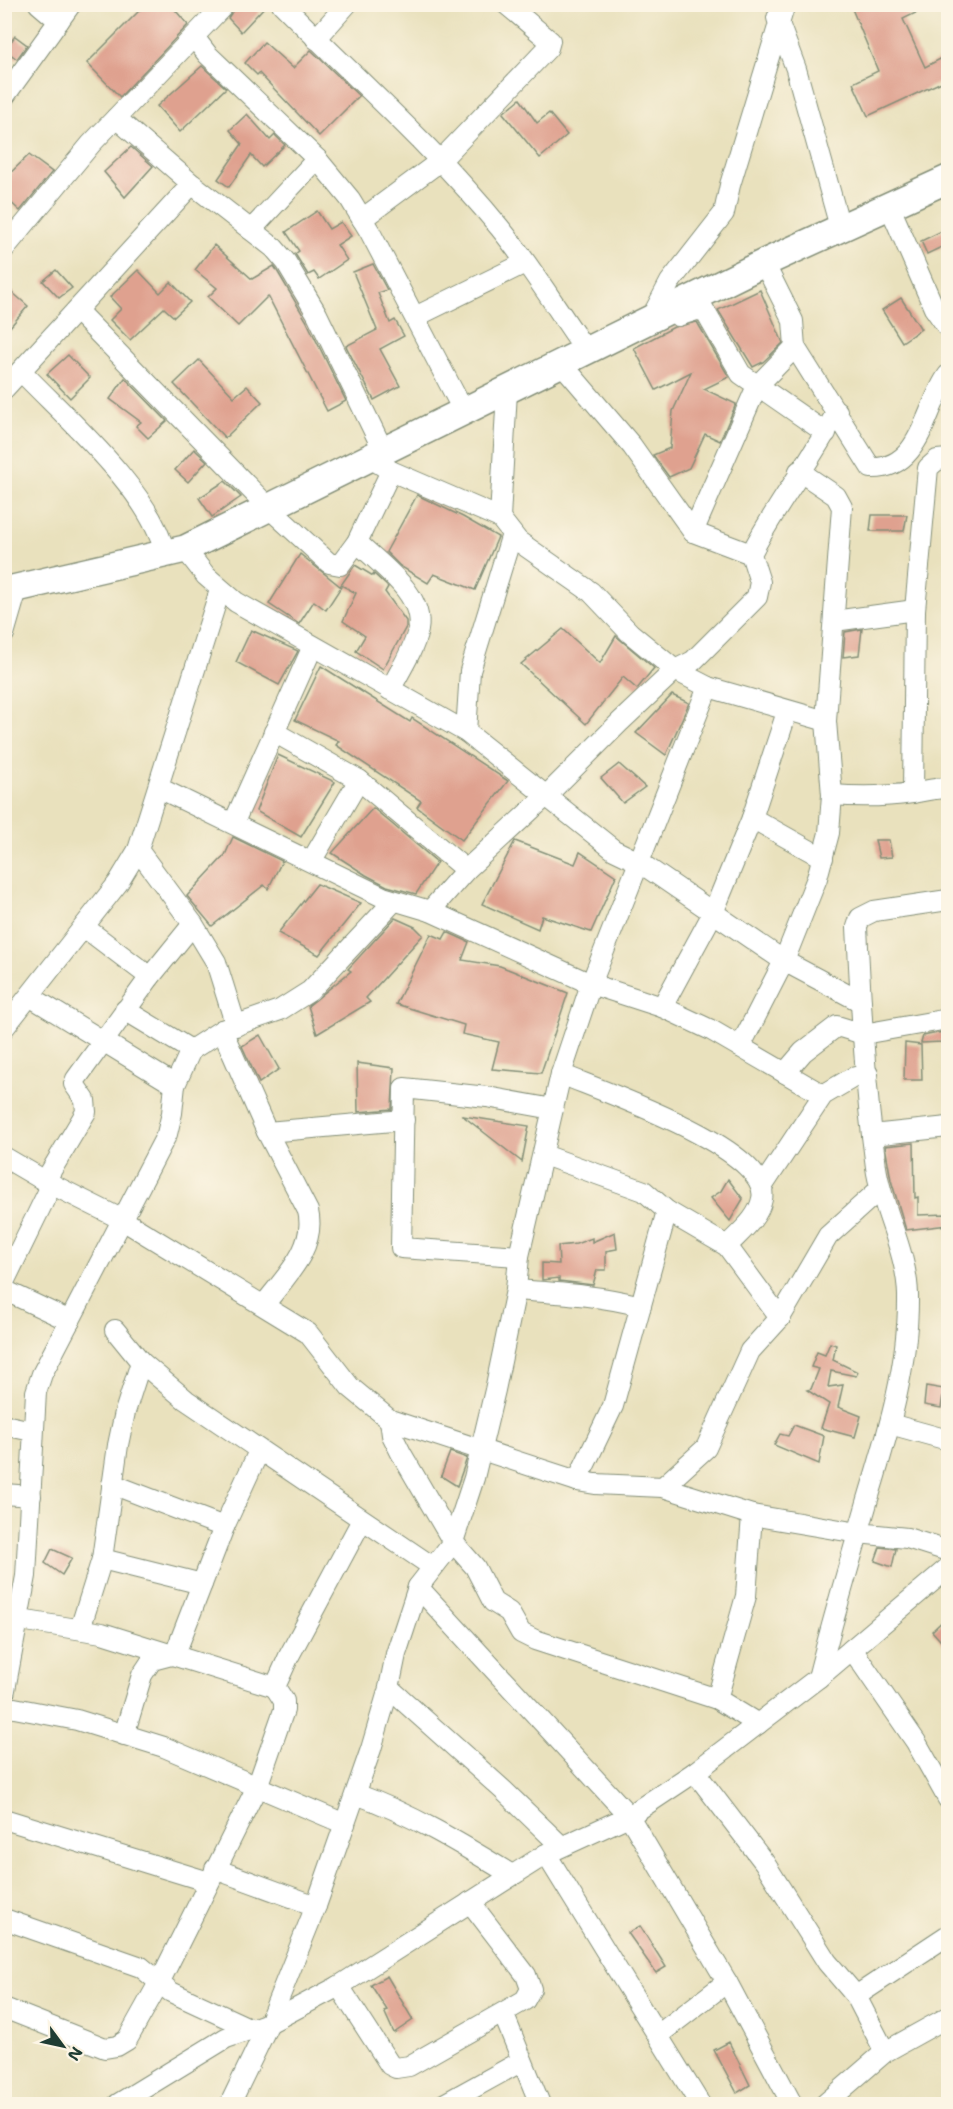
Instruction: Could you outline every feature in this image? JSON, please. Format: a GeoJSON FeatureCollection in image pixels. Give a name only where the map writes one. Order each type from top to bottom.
{"type":"FeatureCollection","features":[{"type":"Feature","properties":{"kind":"street"},"geometry":{"type":"LineString","coordinates":[[39,4],[59,21]]}},
{"type":"Feature","properties":{"kind":"street"},"geometry":{"type":"LineString","coordinates":[[4,97],[71,4]]}},
{"type":"Feature","properties":{"kind":"street"},"geometry":{"type":"LineString","coordinates":[[4,249],[116,118],[225,4]]}},
{"type":"Feature","properties":{"kind":"street"},"geometry":{"type":"LineString","coordinates":[[282,4],[407,125],[500,228],[587,352]]}},
{"type":"Feature","properties":{"kind":"street"},"geometry":{"type":"LineString","coordinates":[[316,39],[347,4]]}},
{"type":"Feature","properties":{"kind":"street"},"geometry":{"type":"LineString","coordinates":[[362,219],[440,162],[548,48],[550,41],[506,4]]}},
{"type":"Feature","properties":{"kind":"street"},"geometry":{"type":"LineString","coordinates":[[778,10],[840,227]]}},
{"type":"Feature","properties":{"kind":"street"},"geometry":{"type":"LineString","coordinates":[[649,320],[670,282],[724,213],[778,10]]}},
{"type":"Feature","properties":{"kind":"street"},"geometry":{"type":"LineString","coordinates":[[194,37],[207,54],[317,159],[350,199],[464,412]]}},
{"type":"Feature","properties":{"kind":"street"},"geometry":{"type":"LineString","coordinates":[[116,118],[192,184],[274,248],[286,262],[317,314],[381,460],[506,526],[529,550],[591,592],[630,633],[675,670],[708,687],[787,712],[825,721]]}},
{"type":"Feature","properties":{"kind":"street"},"geometry":{"type":"LineString","coordinates":[[251,230],[317,159]]}},
{"type":"Feature","properties":{"kind":"street"},"geometry":{"type":"LineString","coordinates":[[4,634],[11,588],[175,551],[381,460],[464,412],[764,263],[948,179]]}},
{"type":"Feature","properties":{"kind":"street"},"geometry":{"type":"LineString","coordinates":[[4,389],[192,184]]}},
{"type":"Feature","properties":{"kind":"street"},"geometry":{"type":"LineString","coordinates":[[889,205],[934,308],[948,328]]}},
{"type":"Feature","properties":{"kind":"street"},"geometry":{"type":"LineString","coordinates":[[764,263],[793,321],[795,347],[871,468],[884,469],[897,462],[924,431],[940,388],[948,375]]}},
{"type":"Feature","properties":{"kind":"street"},"geometry":{"type":"LineString","coordinates":[[414,317],[525,264]]}},
{"type":"Feature","properties":{"kind":"street"},"geometry":{"type":"LineString","coordinates":[[618,336],[703,308],[741,374],[826,433]]}},
{"type":"Feature","properties":{"kind":"street"},"geometry":{"type":"LineString","coordinates":[[77,311],[269,508],[329,563],[340,565],[357,542],[381,460]]}},
{"type":"Feature","properties":{"kind":"street"},"geometry":{"type":"LineString","coordinates":[[693,532],[757,386],[795,347]]}},
{"type":"Feature","properties":{"kind":"street"},"geometry":{"type":"LineString","coordinates":[[562,364],[632,446],[693,532],[751,554]]}},
{"type":"Feature","properties":{"kind":"street"},"geometry":{"type":"LineString","coordinates":[[21,371],[132,490],[175,551],[220,590],[236,602],[466,732],[614,850],[639,862],[784,961],[861,1002]]}},
{"type":"Feature","properties":{"kind":"street"},"geometry":{"type":"LineString","coordinates":[[466,732],[470,671],[506,526],[507,391]]}},
{"type":"Feature","properties":{"kind":"street"},"geometry":{"type":"LineString","coordinates":[[430,912],[466,870],[545,797],[675,670],[693,661],[757,597],[760,582],[751,554],[768,521],[826,433],[837,411]]}},
{"type":"Feature","properties":{"kind":"street"},"geometry":{"type":"LineString","coordinates":[[913,793],[915,609],[928,468],[932,463],[948,459]]}},
{"type":"Feature","properties":{"kind":"street"},"geometry":{"type":"LineString","coordinates":[[740,1047],[784,961],[823,858],[831,820],[832,795],[825,721],[842,507],[836,496],[800,471]]}},
{"type":"Feature","properties":{"kind":"street"},"geometry":{"type":"LineString","coordinates":[[357,542],[409,593],[417,605],[418,632],[390,690]]}},
{"type":"Feature","properties":{"kind":"street"},"geometry":{"type":"LineString","coordinates":[[4,1028],[31,997],[118,884],[138,850],[220,590]]}},
{"type":"Feature","properties":{"kind":"street"},"geometry":{"type":"LineString","coordinates":[[834,621],[915,609]]}},
{"type":"Feature","properties":{"kind":"street"},"geometry":{"type":"LineString","coordinates":[[234,822],[313,646]]}},
{"type":"Feature","properties":{"kind":"street"},"geometry":{"type":"LineString","coordinates":[[231,2104],[260,2026],[316,1906],[356,1794],[389,1688],[396,1654],[418,1587],[453,1542],[481,1451],[516,1290],[519,1256],[561,1074],[591,984],[708,687]]}},
{"type":"Feature","properties":{"kind":"street"},"geometry":{"type":"LineString","coordinates":[[662,1007],[713,913],[752,818],[787,712]]}},
{"type":"Feature","properties":{"kind":"street"},"geometry":{"type":"LineString","coordinates":[[274,732],[359,780],[466,870]]}},
{"type":"Feature","properties":{"kind":"street"},"geometry":{"type":"LineString","coordinates":[[312,860],[359,780]]}},
{"type":"Feature","properties":{"kind":"street"},"geometry":{"type":"LineString","coordinates":[[159,788],[234,822],[394,901],[430,912],[591,984],[662,1007],[740,1047],[823,1095]]}},
{"type":"Feature","properties":{"kind":"street"},"geometry":{"type":"LineString","coordinates":[[832,795],[866,797],[913,793],[930,788],[948,788]]}},
{"type":"Feature","properties":{"kind":"street"},"geometry":{"type":"LineString","coordinates":[[752,818],[823,858]]}},
{"type":"Feature","properties":{"kind":"street"},"geometry":{"type":"LineString","coordinates":[[138,850],[193,924],[216,962],[229,1028],[267,1132],[308,1211],[311,1223],[309,1238],[301,1255],[264,1305]]}},
{"type":"Feature","properties":{"kind":"street"},"geometry":{"type":"LineString","coordinates":[[818,1678],[890,1424],[905,1345],[908,1293],[902,1258],[880,1189],[872,1135],[857,927],[860,918],[874,911],[948,900]]}},
{"type":"Feature","properties":{"kind":"street"},"geometry":{"type":"LineString","coordinates":[[4,1695],[20,1620],[26,1576],[32,1496],[32,1431],[36,1392],[42,1374],[121,1218],[167,1134],[175,1085],[191,1050],[229,1028],[280,1010],[310,991],[394,901]]}},
{"type":"Feature","properties":{"kind":"street"},"geometry":{"type":"LineString","coordinates":[[70,1321],[5,1282],[48,1183],[87,1112],[85,1100],[74,1084],[125,1010],[193,924]]}},
{"type":"Feature","properties":{"kind":"street"},"geometry":{"type":"LineString","coordinates":[[84,927],[150,977]]}},
{"type":"Feature","properties":{"kind":"street"},"geometry":{"type":"LineString","coordinates":[[31,997],[175,1085]]}},
{"type":"Feature","properties":{"kind":"street"},"geometry":{"type":"LineString","coordinates":[[125,1010],[191,1050]]}},
{"type":"Feature","properties":{"kind":"street"},"geometry":{"type":"LineString","coordinates":[[785,1073],[803,1052],[837,1026],[863,1034],[948,1019]]}},
{"type":"Feature","properties":{"kind":"street"},"geometry":{"type":"LineString","coordinates":[[561,1074],[715,1141],[753,1172],[762,1187],[762,1198],[754,1218],[727,1246]]}},
{"type":"Feature","properties":{"kind":"street"},"geometry":{"type":"LineString","coordinates":[[762,1187],[823,1095],[852,1078],[868,1074]]}},
{"type":"Feature","properties":{"kind":"street"},"geometry":{"type":"LineString","coordinates":[[519,1256],[401,1248],[404,1088],[487,1097],[553,1109]]}},
{"type":"Feature","properties":{"kind":"street"},"geometry":{"type":"LineString","coordinates":[[267,1132],[404,1119]]}},
{"type":"Feature","properties":{"kind":"street"},"geometry":{"type":"LineString","coordinates":[[872,1135],[948,1127]]}},
{"type":"Feature","properties":{"kind":"street"},"geometry":{"type":"LineString","coordinates":[[544,1155],[644,1191],[668,1211],[727,1246],[780,1318]]}},
{"type":"Feature","properties":{"kind":"street"},"geometry":{"type":"LineString","coordinates":[[4,1157],[48,1183],[121,1218],[308,1333],[350,1387],[390,1420],[577,1481],[663,1487],[752,1515],[858,1533],[907,1538],[948,1551]]}},
{"type":"Feature","properties":{"kind":"street"},"geometry":{"type":"LineString","coordinates":[[663,1487],[706,1448],[750,1351],[780,1318],[828,1236],[880,1189]]}},
{"type":"Feature","properties":{"kind":"street"},"geometry":{"type":"LineString","coordinates":[[577,1481],[613,1406],[668,1211]]}},
{"type":"Feature","properties":{"kind":"street"},"geometry":{"type":"LineString","coordinates":[[516,1290],[591,1295],[641,1306]]}},
{"type":"Feature","properties":{"kind":"street"},"geometry":{"type":"LineString","coordinates":[[115,1330],[141,1362],[186,1400],[433,1567]]}},
{"type":"Feature","properties":{"kind":"street"},"geometry":{"type":"LineString","coordinates":[[80,1629],[102,1559],[125,1412],[141,1362]]}},
{"type":"Feature","properties":{"kind":"street"},"geometry":{"type":"LineString","coordinates":[[390,1420],[392,1435],[401,1453],[453,1542],[475,1567],[493,1602],[509,1612],[521,1633],[534,1640],[717,1698],[758,1724]]}},
{"type":"Feature","properties":{"kind":"street"},"geometry":{"type":"LineString","coordinates":[[890,1424],[948,1440]]}},
{"type":"Feature","properties":{"kind":"street"},"geometry":{"type":"LineString","coordinates":[[4,1425],[32,1431]]}},
{"type":"Feature","properties":{"kind":"street"},"geometry":{"type":"LineString","coordinates":[[175,1654],[224,1527],[259,1451]]}},
{"type":"Feature","properties":{"kind":"street"},"geometry":{"type":"LineString","coordinates":[[112,1484],[224,1527]]}},
{"type":"Feature","properties":{"kind":"street"},"geometry":{"type":"LineString","coordinates":[[4,1494],[32,1496]]}},
{"type":"Feature","properties":{"kind":"street"},"geometry":{"type":"LineString","coordinates":[[717,1698],[746,1596],[752,1515]]}},
{"type":"Feature","properties":{"kind":"street"},"geometry":{"type":"LineString","coordinates":[[275,1687],[289,1656],[362,1520]]}},
{"type":"Feature","properties":{"kind":"street"},"geometry":{"type":"LineString","coordinates":[[102,1559],[202,1584]]}},
{"type":"Feature","properties":{"kind":"street"},"geometry":{"type":"LineString","coordinates":[[118,2104],[226,2038],[260,2026],[339,1986],[554,1850],[629,1816],[695,1772],[818,1678],[948,1568]]}},
{"type":"Feature","properties":{"kind":"street"},"geometry":{"type":"LineString","coordinates":[[418,1587],[629,1816],[727,1982],[792,2104]]}},
{"type":"Feature","properties":{"kind":"street"},"geometry":{"type":"LineString","coordinates":[[4,2008],[105,2048],[117,2046],[127,2040],[160,1981],[257,1787],[284,1710],[284,1701],[275,1687],[175,1654],[80,1629],[20,1620]]}},
{"type":"Feature","properties":{"kind":"street"},"geometry":{"type":"LineString","coordinates":[[852,1649],[916,1742],[948,1799]]}},
{"type":"Feature","properties":{"kind":"street"},"geometry":{"type":"LineString","coordinates":[[124,1735],[142,1675],[152,1660],[175,1654]]}},
{"type":"Feature","properties":{"kind":"street"},"geometry":{"type":"LineString","coordinates":[[389,1688],[503,1790],[554,1850],[658,2035],[700,2104]]}},
{"type":"Feature","properties":{"kind":"street"},"geometry":{"type":"LineString","coordinates":[[4,1706],[77,1720],[164,1747],[345,1824]]}},
{"type":"Feature","properties":{"kind":"street"},"geometry":{"type":"LineString","coordinates":[[695,1772],[764,1862],[827,1962],[856,1996],[885,2052]]}},
{"type":"Feature","properties":{"kind":"street"},"geometry":{"type":"LineString","coordinates":[[356,1794],[398,1809],[428,1824],[512,1875]]}},
{"type":"Feature","properties":{"kind":"street"},"geometry":{"type":"LineString","coordinates":[[4,1819],[316,1906]]}},
{"type":"Feature","properties":{"kind":"street"},"geometry":{"type":"LineString","coordinates":[[339,1986],[390,2065],[396,2068],[410,2066],[525,2000],[529,1995],[530,1983],[470,1902]]}},
{"type":"Feature","properties":{"kind":"street"},"geometry":{"type":"LineString","coordinates":[[4,1919],[141,1966],[171,1992],[260,2026]]}},
{"type":"Feature","properties":{"kind":"street"},"geometry":{"type":"LineString","coordinates":[[856,1996],[948,1935]]}},
{"type":"Feature","properties":{"kind":"street"},"geometry":{"type":"LineString","coordinates":[[658,2035],[727,1982]]}},
{"type":"Feature","properties":{"kind":"street"},"geometry":{"type":"LineString","coordinates":[[503,2013],[540,2104]]}},
{"type":"Feature","properties":{"kind":"street"},"geometry":{"type":"LineString","coordinates":[[825,2104],[885,2052],[948,2017]]}},
{"type":"Feature","properties":{"kind":"street"},"geometry":{"type":"LineString","coordinates":[[444,2104],[522,2061]]}},
{"type":"Feature","properties":{"kind":"building"},"geometry":{"type":"Polygon","coordinates":[[[146,4],[170,4],[188,25],[120,97],[87,63],[146,4]]]}},
{"type":"Feature","properties":{"kind":"building"},"geometry":{"type":"Polygon","coordinates":[[[237,4],[267,4],[241,32],[228,18],[237,4]]]}},
{"type":"Feature","properties":{"kind":"building"},"geometry":{"type":"Polygon","coordinates":[[[850,4],[934,4],[903,19],[925,67],[948,55],[948,79],[868,116],[853,83],[878,71],[850,4]]]}},
{"type":"Feature","properties":{"kind":"building"},"geometry":{"type":"Polygon","coordinates":[[[15,36],[27,45],[17,59],[5,50],[15,36]]]}},
{"type":"Feature","properties":{"kind":"building"},"geometry":{"type":"Polygon","coordinates":[[[264,42],[293,68],[311,50],[359,96],[319,136],[259,73],[257,75],[245,63],[264,42]]]}},
{"type":"Feature","properties":{"kind":"building"},"geometry":{"type":"Polygon","coordinates":[[[202,66],[226,88],[180,132],[157,106],[202,66]]]}},
{"type":"Feature","properties":{"kind":"building"},"geometry":{"type":"Polygon","coordinates":[[[520,99],[537,123],[549,113],[567,135],[540,158],[503,113],[520,99]]]}},
{"type":"Feature","properties":{"kind":"building"},"geometry":{"type":"Polygon","coordinates":[[[247,114],[270,140],[275,135],[285,145],[262,167],[251,155],[229,187],[218,179],[242,144],[230,130],[247,114]]]}},
{"type":"Feature","properties":{"kind":"building"},"geometry":{"type":"Polygon","coordinates":[[[131,147],[153,166],[125,197],[104,172],[131,147]]]}},
{"type":"Feature","properties":{"kind":"building"},"geometry":{"type":"Polygon","coordinates":[[[29,155],[52,172],[20,211],[4,196],[4,179],[29,155]]]}},
{"type":"Feature","properties":{"kind":"building"},"geometry":{"type":"Polygon","coordinates":[[[317,211],[329,229],[341,222],[351,236],[337,245],[347,260],[319,279],[314,272],[308,275],[295,254],[299,251],[286,232],[317,211]]]}},
{"type":"Feature","properties":{"kind":"building"},"geometry":{"type":"Polygon","coordinates":[[[948,228],[948,244],[927,254],[921,241],[948,228]]]}},
{"type":"Feature","properties":{"kind":"building"},"geometry":{"type":"Polygon","coordinates":[[[214,245],[252,279],[274,266],[306,320],[346,401],[327,411],[268,296],[238,326],[208,297],[217,288],[195,270],[214,245]]]}},
{"type":"Feature","properties":{"kind":"building"},"geometry":{"type":"Polygon","coordinates":[[[373,264],[387,290],[378,293],[390,323],[395,320],[404,336],[380,349],[400,386],[374,400],[346,346],[377,330],[353,272],[373,264]]]}},
{"type":"Feature","properties":{"kind":"building"},"geometry":{"type":"Polygon","coordinates":[[[56,270],[72,288],[59,298],[43,281],[56,270]]]}},
{"type":"Feature","properties":{"kind":"building"},"geometry":{"type":"Polygon","coordinates":[[[138,270],[160,293],[171,282],[190,302],[174,317],[164,308],[130,340],[110,320],[121,309],[110,297],[138,270]]]}},
{"type":"Feature","properties":{"kind":"building"},"geometry":{"type":"Polygon","coordinates":[[[4,285],[28,306],[4,334],[4,285]]]}},
{"type":"Feature","properties":{"kind":"building"},"geometry":{"type":"Polygon","coordinates":[[[760,290],[783,343],[763,362],[753,367],[718,310],[760,290]]]}},
{"type":"Feature","properties":{"kind":"building"},"geometry":{"type":"Polygon","coordinates":[[[901,298],[921,329],[902,342],[882,310],[901,298]]]}},
{"type":"Feature","properties":{"kind":"building"},"geometry":{"type":"Polygon","coordinates":[[[697,322],[729,377],[704,389],[736,404],[720,441],[705,434],[689,468],[669,477],[653,455],[670,448],[673,411],[691,372],[656,390],[634,348],[674,327],[697,322]]]}},
{"type":"Feature","properties":{"kind":"building"},"geometry":{"type":"Polygon","coordinates":[[[68,355],[90,378],[70,398],[47,374],[68,355]]]}},
{"type":"Feature","properties":{"kind":"building"},"geometry":{"type":"Polygon","coordinates":[[[199,360],[234,397],[247,386],[262,402],[225,438],[174,384],[199,360]]]}},
{"type":"Feature","properties":{"kind":"building"},"geometry":{"type":"Polygon","coordinates":[[[125,378],[167,421],[148,438],[136,426],[141,422],[110,399],[125,378]]]}},
{"type":"Feature","properties":{"kind":"building"},"geometry":{"type":"Polygon","coordinates":[[[194,449],[207,461],[188,482],[175,470],[194,449]]]}},
{"type":"Feature","properties":{"kind":"building"},"geometry":{"type":"Polygon","coordinates":[[[225,481],[241,497],[212,517],[199,498],[225,481]]]}},
{"type":"Feature","properties":{"kind":"building"},"geometry":{"type":"Polygon","coordinates":[[[417,495],[498,537],[475,590],[434,574],[428,583],[400,566],[386,552],[417,495]]]}},
{"type":"Feature","properties":{"kind":"building"},"geometry":{"type":"Polygon","coordinates":[[[872,515],[907,515],[904,531],[870,531],[872,515]]]}},
{"type":"Feature","properties":{"kind":"building"},"geometry":{"type":"Polygon","coordinates":[[[300,554],[341,587],[326,610],[314,601],[299,624],[269,604],[300,554]]]}},
{"type":"Feature","properties":{"kind":"building"},"geometry":{"type":"Polygon","coordinates":[[[355,565],[373,576],[374,574],[388,587],[385,592],[406,621],[406,627],[383,669],[356,651],[365,636],[343,621],[356,593],[341,585],[355,565]]]}},
{"type":"Feature","properties":{"kind":"building"},"geometry":{"type":"Polygon","coordinates":[[[563,629],[600,663],[616,636],[654,668],[637,689],[623,677],[586,724],[521,664],[563,629]]]}},
{"type":"Feature","properties":{"kind":"building"},"geometry":{"type":"Polygon","coordinates":[[[862,629],[859,655],[843,657],[845,632],[862,629]]]}},
{"type":"Feature","properties":{"kind":"building"},"geometry":{"type":"Polygon","coordinates":[[[251,630],[298,651],[279,685],[236,662],[251,630]]]}},
{"type":"Feature","properties":{"kind":"building"},"geometry":{"type":"Polygon","coordinates":[[[321,666],[410,722],[412,718],[508,781],[462,840],[417,807],[421,801],[336,745],[339,741],[295,720],[321,666]]]}},
{"type":"Feature","properties":{"kind":"building"},"geometry":{"type":"Polygon","coordinates":[[[672,695],[689,703],[666,755],[636,733],[672,695]]]}},
{"type":"Feature","properties":{"kind":"building"},"geometry":{"type":"Polygon","coordinates":[[[278,755],[335,782],[301,837],[256,811],[278,755]]]}},
{"type":"Feature","properties":{"kind":"building"},"geometry":{"type":"Polygon","coordinates":[[[619,764],[645,787],[623,803],[601,778],[619,764]]]}},
{"type":"Feature","properties":{"kind":"building"},"geometry":{"type":"Polygon","coordinates":[[[373,808],[437,862],[416,894],[387,886],[332,853],[373,808]]]}},
{"type":"Feature","properties":{"kind":"building"},"geometry":{"type":"Polygon","coordinates":[[[233,837],[282,861],[268,889],[264,885],[212,926],[187,896],[225,855],[233,837]]]}},
{"type":"Feature","properties":{"kind":"building"},"geometry":{"type":"Polygon","coordinates":[[[875,840],[889,840],[892,857],[879,858],[875,840]]]}},
{"type":"Feature","properties":{"kind":"building"},"geometry":{"type":"Polygon","coordinates":[[[515,841],[575,864],[580,852],[616,876],[591,932],[542,916],[538,929],[482,904],[515,841]]]}},
{"type":"Feature","properties":{"kind":"building"},"geometry":{"type":"Polygon","coordinates":[[[317,884],[361,903],[319,955],[278,933],[317,884]]]}},
{"type":"Feature","properties":{"kind":"building"},"geometry":{"type":"Polygon","coordinates":[[[395,918],[415,927],[423,935],[366,998],[370,1002],[317,1034],[308,1006],[351,971],[348,969],[395,918]]]}},
{"type":"Feature","properties":{"kind":"building"},"geometry":{"type":"Polygon","coordinates":[[[447,932],[469,942],[462,960],[500,966],[568,993],[541,1073],[492,1069],[499,1042],[462,1034],[464,1025],[396,1004],[431,934],[443,939],[447,932]]]}},
{"type":"Feature","properties":{"kind":"building"},"geometry":{"type":"Polygon","coordinates":[[[943,1032],[942,1042],[921,1043],[923,1036],[943,1032]]]}},
{"type":"Feature","properties":{"kind":"building"},"geometry":{"type":"Polygon","coordinates":[[[260,1035],[279,1069],[259,1083],[242,1046],[260,1035]]]}},
{"type":"Feature","properties":{"kind":"building"},"geometry":{"type":"Polygon","coordinates":[[[905,1043],[921,1045],[922,1080],[904,1080],[905,1043]]]}},
{"type":"Feature","properties":{"kind":"building"},"geometry":{"type":"Polygon","coordinates":[[[357,1063],[394,1068],[392,1109],[358,1112],[357,1063]]]}},
{"type":"Feature","properties":{"kind":"building"},"geometry":{"type":"Polygon","coordinates":[[[463,1116],[529,1126],[522,1162],[463,1116]]]}},
{"type":"Feature","properties":{"kind":"building"},"geometry":{"type":"Polygon","coordinates":[[[914,1143],[915,1198],[918,1197],[918,1215],[948,1214],[948,1225],[906,1230],[891,1180],[885,1146],[914,1143]]]}},
{"type":"Feature","properties":{"kind":"building"},"geometry":{"type":"Polygon","coordinates":[[[728,1179],[743,1199],[730,1221],[711,1198],[721,1191],[728,1179]]]}},
{"type":"Feature","properties":{"kind":"building"},"geometry":{"type":"Polygon","coordinates":[[[615,1232],[617,1249],[606,1251],[606,1270],[597,1270],[593,1285],[559,1281],[559,1278],[542,1280],[542,1263],[559,1264],[558,1246],[576,1244],[592,1238],[592,1242],[615,1232]]]}},
{"type":"Feature","properties":{"kind":"building"},"geometry":{"type":"Polygon","coordinates":[[[830,1343],[836,1345],[833,1360],[858,1372],[856,1376],[831,1371],[828,1387],[843,1385],[838,1407],[861,1416],[855,1437],[821,1428],[829,1404],[807,1390],[811,1389],[819,1369],[811,1367],[817,1352],[825,1355],[830,1343]]]}},
{"type":"Feature","properties":{"kind":"building"},"geometry":{"type":"Polygon","coordinates":[[[926,1386],[944,1389],[941,1408],[924,1405],[926,1386]]]}},
{"type":"Feature","properties":{"kind":"building"},"geometry":{"type":"Polygon","coordinates":[[[794,1425],[824,1436],[819,1464],[774,1445],[780,1434],[788,1436],[794,1425]]]}},
{"type":"Feature","properties":{"kind":"building"},"geometry":{"type":"Polygon","coordinates":[[[450,1452],[467,1458],[457,1486],[441,1476],[450,1452]]]}},
{"type":"Feature","properties":{"kind":"building"},"geometry":{"type":"Polygon","coordinates":[[[880,1547],[896,1549],[892,1567],[875,1561],[880,1547]]]}},
{"type":"Feature","properties":{"kind":"building"},"geometry":{"type":"Polygon","coordinates":[[[52,1549],[72,1558],[62,1575],[45,1563],[52,1549]]]}},
{"type":"Feature","properties":{"kind":"building"},"geometry":{"type":"Polygon","coordinates":[[[948,1616],[948,1649],[932,1631],[948,1616]]]}},
{"type":"Feature","properties":{"kind":"building"},"geometry":{"type":"Polygon","coordinates":[[[640,1926],[666,1967],[656,1973],[628,1933],[640,1926]]]}},
{"type":"Feature","properties":{"kind":"building"},"geometry":{"type":"Polygon","coordinates":[[[387,1976],[413,2020],[394,2033],[384,2011],[387,2010],[371,1985],[387,1976]]]}},
{"type":"Feature","properties":{"kind":"building"},"geometry":{"type":"Polygon","coordinates":[[[729,2042],[750,2085],[737,2093],[714,2050],[729,2042]]]}}]}
